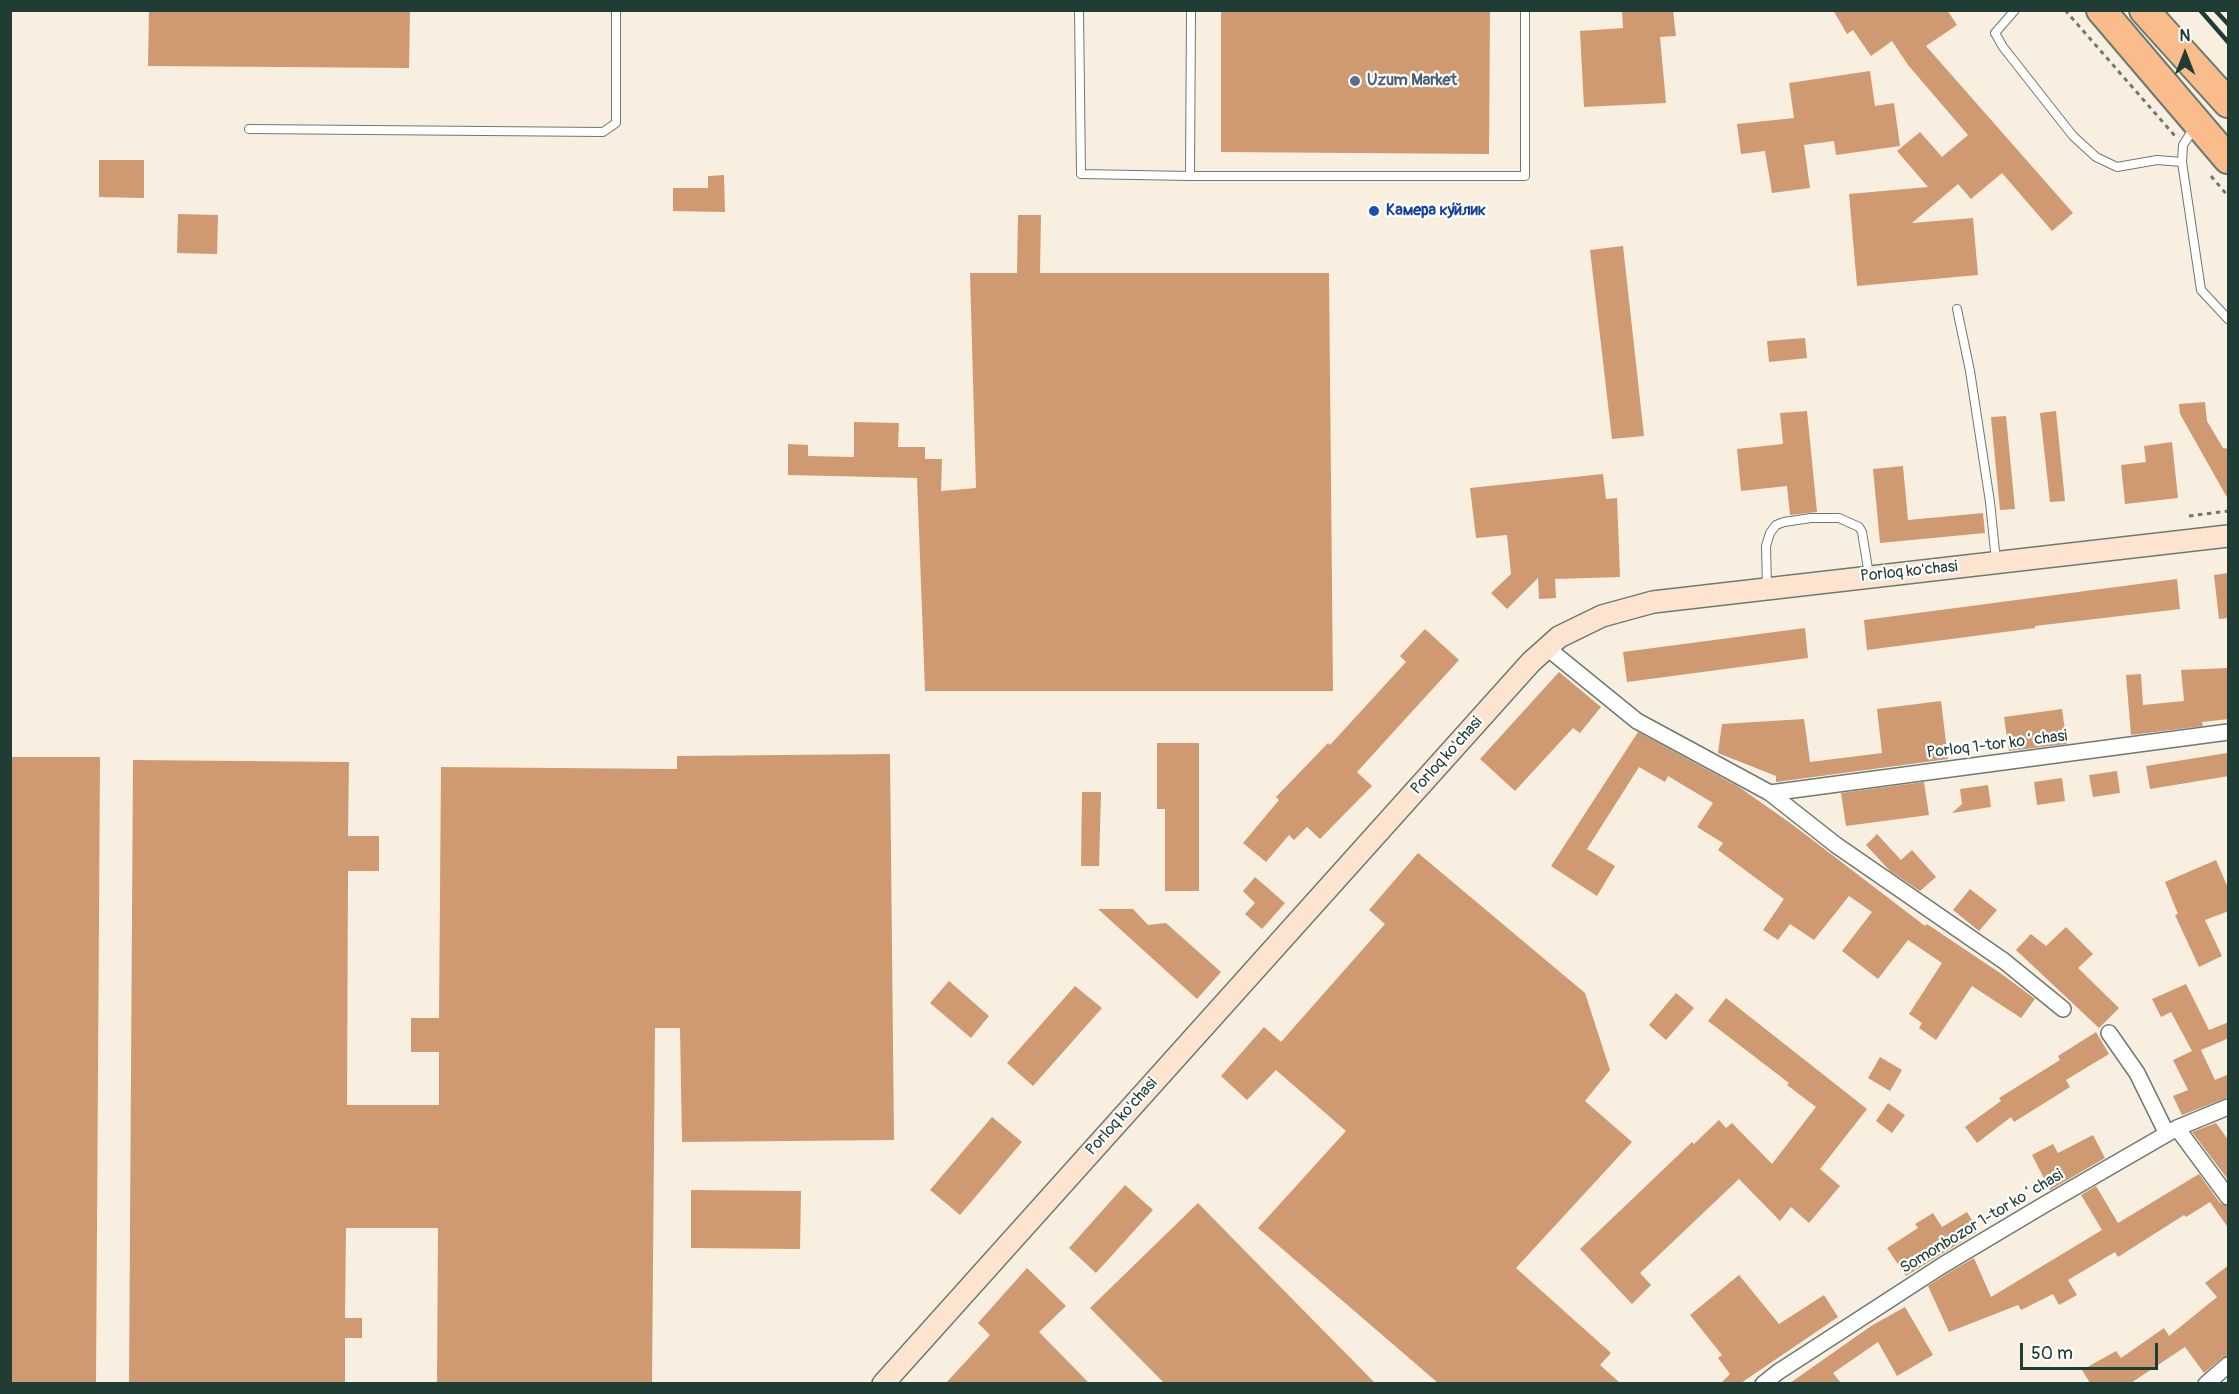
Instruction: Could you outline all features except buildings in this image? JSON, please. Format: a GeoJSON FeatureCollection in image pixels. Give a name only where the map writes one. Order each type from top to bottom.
{"type":"FeatureCollection","features":[{"type":"Feature","properties":{"kind":"highway"},"geometry":{"type":"LineString","coordinates":[[2101,10],[2190,134],[2217,165]]}},
{"type":"Feature","properties":{"kind":"highway"},"geometry":{"type":"LineString","coordinates":[[2144,10],[2229,103]]}},
{"type":"Feature","properties":{"kind":"main road","name":"Porloq ko'chasi"},"geometry":{"type":"LineString","coordinates":[[883,1383],[1546,647],[1573,629],[1619,610],[1653,602],[2229,536]]}},
{"type":"Feature","properties":{"kind":"street"},"geometry":{"type":"LineString","coordinates":[[1546,647],[1637,721],[1770,793],[1836,845],[2004,961],[2063,1009]]}},
{"type":"Feature","properties":{"kind":"street","name":"Porloq 1-tor koʻchasi"},"geometry":{"type":"LineString","coordinates":[[1770,793],[2229,732]]}},
{"type":"Feature","properties":{"kind":"street"},"geometry":{"type":"LineString","coordinates":[[2109,1032],[2172,1131],[2229,1197]]}},
{"type":"Feature","properties":{"kind":"street","name":"Somonbozor 1-tor koʻchasi"},"geometry":{"type":"LineString","coordinates":[[1763,1383],[1943,1265],[2172,1131],[2229,1107]]}},
{"type":"Feature","properties":{"kind":"street"},"geometry":{"type":"LineString","coordinates":[[2206,1383],[2229,1365]]}},
{"type":"Feature","properties":{"kind":"lane"},"geometry":{"type":"LineString","coordinates":[[249,129],[603,132],[616,123],[616,10]]}},
{"type":"Feature","properties":{"kind":"lane"},"geometry":{"type":"LineString","coordinates":[[1079,10],[1081,174],[1190,176],[1525,176],[1525,10]]}},
{"type":"Feature","properties":{"kind":"lane"},"geometry":{"type":"LineString","coordinates":[[1190,176],[1191,10]]}},
{"type":"Feature","properties":{"kind":"lane"},"geometry":{"type":"LineString","coordinates":[[2014,10],[1995,33],[2003,47],[2073,136],[2096,158],[2117,167],[2157,160],[2182,162]]}},
{"type":"Feature","properties":{"kind":"lane"},"geometry":{"type":"LineString","coordinates":[[2190,134],[2182,162],[2201,290],[2229,319]]}},
{"type":"Feature","properties":{"kind":"lane"},"geometry":{"type":"LineString","coordinates":[[1957,309],[1990,502],[1996,562]]}},
{"type":"Feature","properties":{"kind":"lane"},"geometry":{"type":"LineString","coordinates":[[1767,588],[1766,546],[1770,533],[1776,525],[1784,522],[1811,518],[1839,518],[1859,527],[1862,532],[1869,577]]}},
{"type":"Feature","properties":{"kind":"path"},"geometry":{"type":"LineString","coordinates":[[2065,10],[2190,134]]}},
{"type":"Feature","properties":{"kind":"path"},"geometry":{"type":"LineString","coordinates":[[2217,165],[2229,196]]}},
{"type":"Feature","properties":{"kind":"path"},"geometry":{"type":"LineString","coordinates":[[2189,516],[2229,511]]}},
{"type":"Feature","properties":{"kind":"railway"},"geometry":{"type":"LineString","coordinates":[[2200,10],[2228,42]]}},
{"type":"Feature","properties":{"kind":"railway"},"geometry":{"type":"LineString","coordinates":[[2215,10],[2228,24]]}},
{"type":"Feature","properties":{"kind":"place","name":"Uzum Market"},"geometry":{"type":"Point","coordinates":[1355,81]}},
{"type":"Feature","properties":{"kind":"place","name":"Камера ку́йлик"},"geometry":{"type":"Point","coordinates":[1374,211]}}]}
